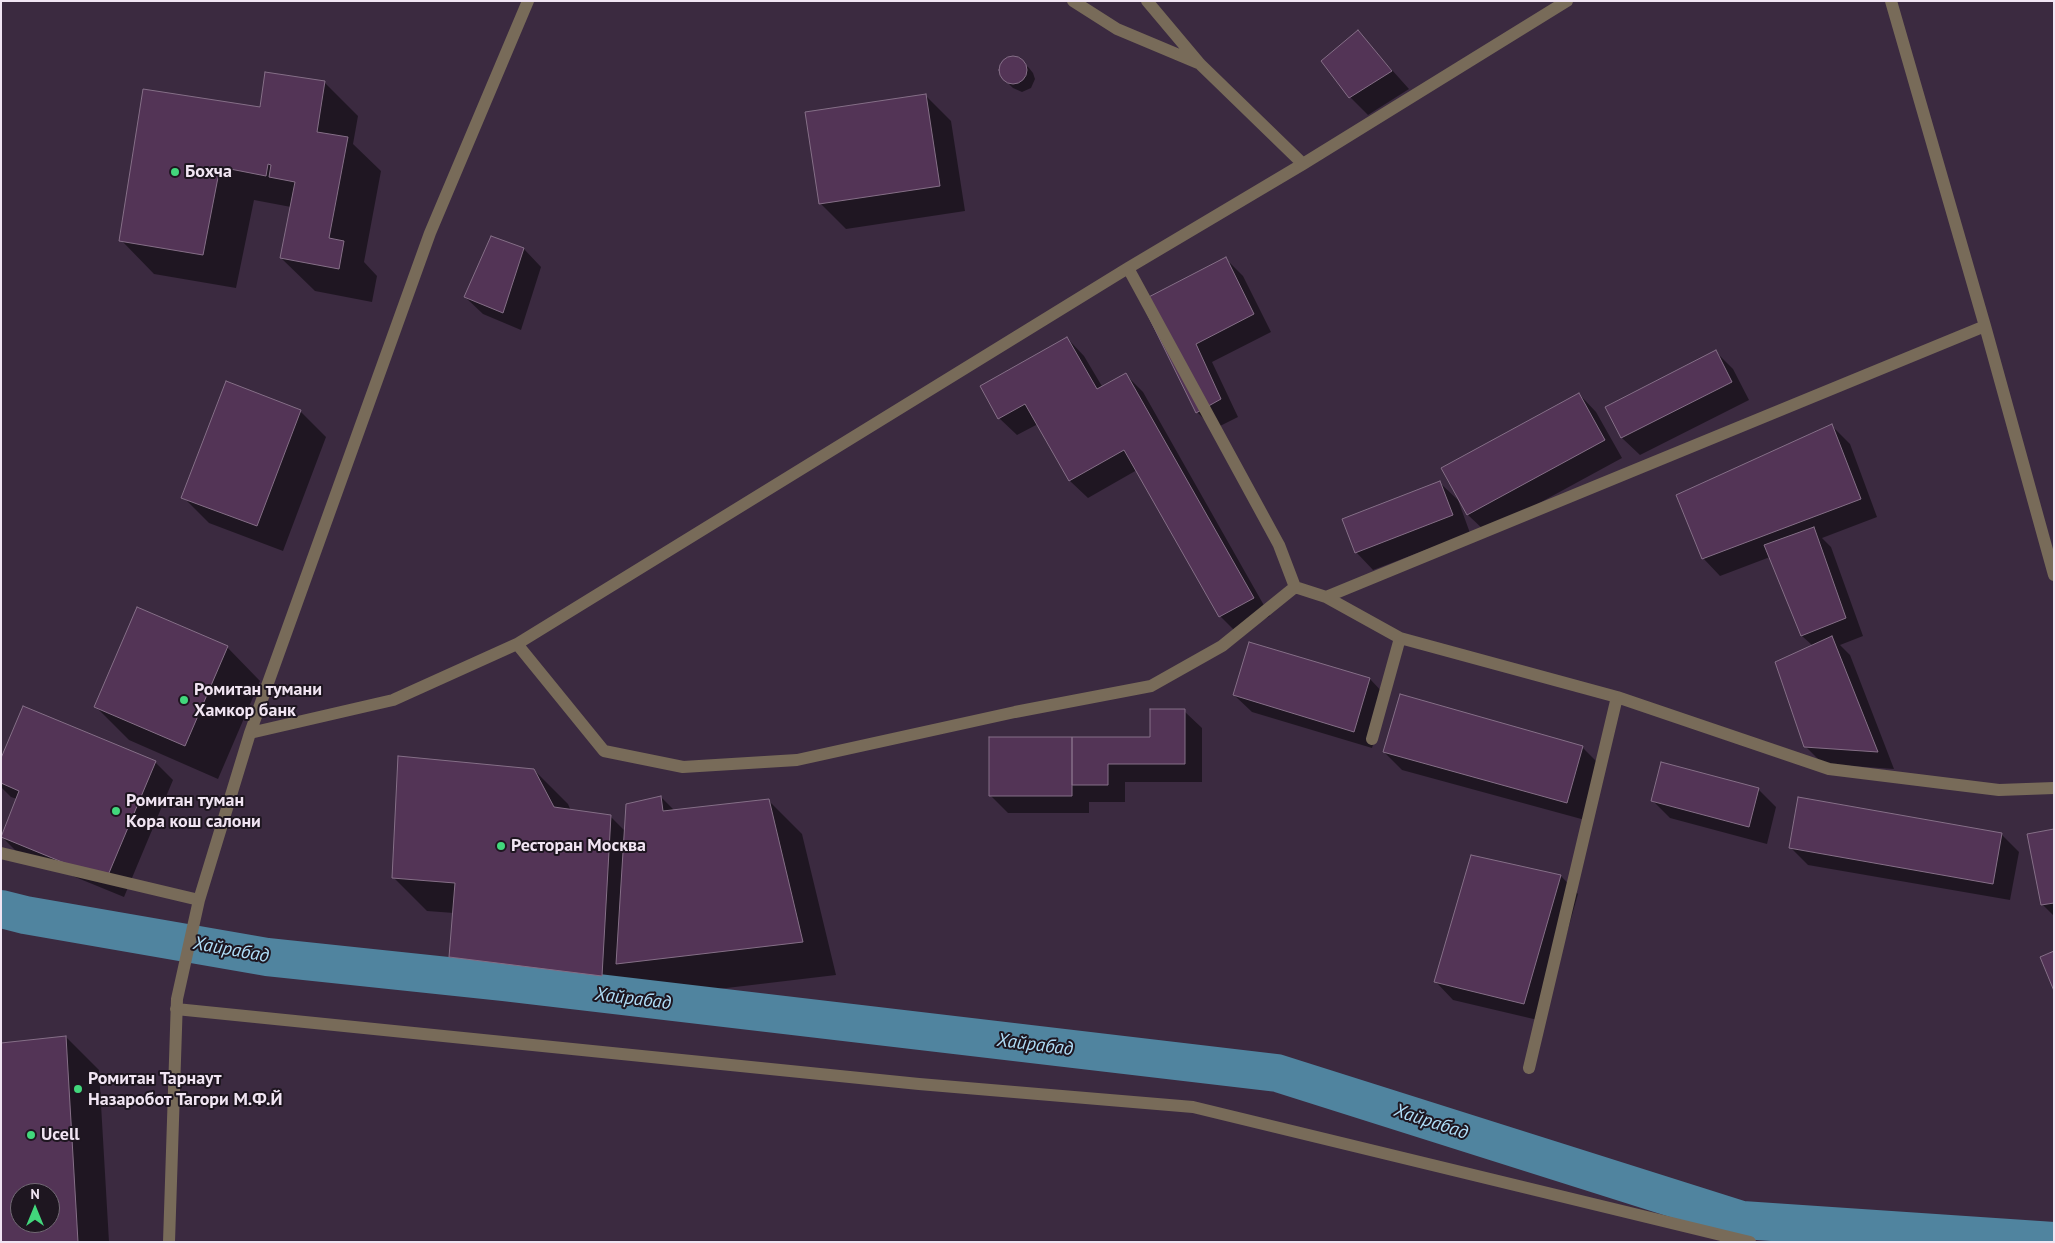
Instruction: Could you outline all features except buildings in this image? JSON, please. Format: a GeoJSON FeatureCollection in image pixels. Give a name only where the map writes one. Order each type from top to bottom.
{"type":"FeatureCollection","features":[{"type":"Feature","properties":{"kind":"street"},"geometry":{"type":"LineString","coordinates":[[169,1242],[177,1004],[200,900],[250,733],[430,233],[528,1]]}},
{"type":"Feature","properties":{"kind":"street"},"geometry":{"type":"LineString","coordinates":[[1073,1],[1117,30],[1200,64]]}},
{"type":"Feature","properties":{"kind":"street"},"geometry":{"type":"LineString","coordinates":[[1147,1],[1200,64],[1304,164]]}},
{"type":"Feature","properties":{"kind":"street"},"geometry":{"type":"LineString","coordinates":[[250,733],[393,700],[517,644],[1128,268],[1304,164],[1567,1]]}},
{"type":"Feature","properties":{"kind":"street"},"geometry":{"type":"LineString","coordinates":[[1891,1],[1985,326],[2054,575]]}},
{"type":"Feature","properties":{"kind":"street"},"geometry":{"type":"LineString","coordinates":[[1128,268],[1280,545],[1295,587]]}},
{"type":"Feature","properties":{"kind":"street"},"geometry":{"type":"LineString","coordinates":[[1326,598],[1985,326]]}},
{"type":"Feature","properties":{"kind":"street"},"geometry":{"type":"LineString","coordinates":[[517,644],[604,751],[683,767],[797,760],[1015,712],[1151,686],[1222,646],[1295,587]]}},
{"type":"Feature","properties":{"kind":"street"},"geometry":{"type":"LineString","coordinates":[[1295,587],[1326,598],[1400,638],[1617,697],[1829,769],[1999,790],[2054,788]]}},
{"type":"Feature","properties":{"kind":"street"},"geometry":{"type":"LineString","coordinates":[[1372,739],[1400,638]]}},
{"type":"Feature","properties":{"kind":"street"},"geometry":{"type":"LineString","coordinates":[[1529,1068],[1617,697]]}},
{"type":"Feature","properties":{"kind":"street"},"geometry":{"type":"LineString","coordinates":[[1,853],[200,900]]}},
{"type":"Feature","properties":{"kind":"street"},"geometry":{"type":"LineString","coordinates":[[177,1004],[919,1084],[1193,1107],[1750,1242]]}},
{"type":"Feature","properties":{"kind":"waterway","name":"Хайрабад"},"geometry":{"type":"LineString","coordinates":[[1,909],[25,915],[267,957],[504,982],[1277,1073],[1742,1220],[2054,1241]]}},
{"type":"Feature","properties":{"kind":"place","name":"Бохча"},"geometry":{"type":"Point","coordinates":[175,172]}},
{"type":"Feature","properties":{"kind":"place","name":"Ромитан тумани Хамкор банк"},"geometry":{"type":"Point","coordinates":[184,700]}},
{"type":"Feature","properties":{"kind":"place","name":"Ромитан туман Кора кош салони"},"geometry":{"type":"Point","coordinates":[116,811]}},
{"type":"Feature","properties":{"kind":"place","name":"Ресторан Москва"},"geometry":{"type":"Point","coordinates":[501,846]}},
{"type":"Feature","properties":{"kind":"place","name":"Ромитан Тарнаут Назаробот Тагори М.Ф.Й"},"geometry":{"type":"Point","coordinates":[78,1089]}},
{"type":"Feature","properties":{"kind":"place","name":"Ucell"},"geometry":{"type":"Point","coordinates":[31,1135]}}]}
